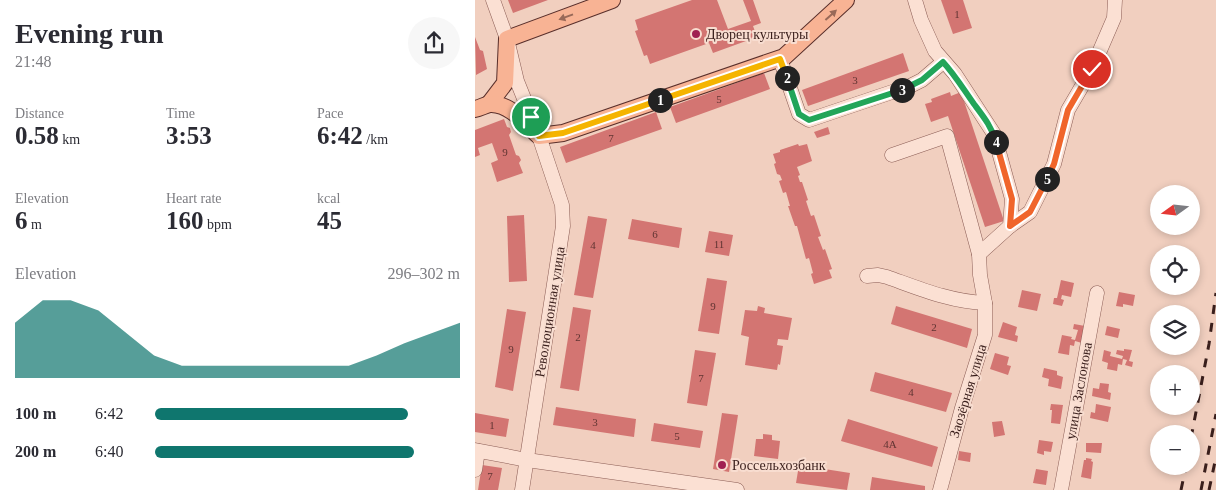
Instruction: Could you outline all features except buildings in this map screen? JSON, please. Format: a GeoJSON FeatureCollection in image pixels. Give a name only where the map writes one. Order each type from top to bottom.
{"type":"FeatureCollection","features":[{"type":"Feature","properties":{"kind":"main road"},"geometry":{"type":"LineString","coordinates":[[482,107],[505,83],[507,39],[612,0]]}},
{"type":"Feature","properties":{"kind":"main road"},"geometry":{"type":"LineString","coordinates":[[482,107],[502,106],[539,136],[563,133],[780,59],[846,0]]}},
{"type":"Feature","properties":{"kind":"street"},"geometry":{"type":"LineString","coordinates":[[493,0],[507,39]]}},
{"type":"Feature","properties":{"kind":"street"},"geometry":{"type":"LineString","coordinates":[[915,0],[921,20],[935,51],[955,74],[994,134],[1012,199],[1010,226]]}},
{"type":"Feature","properties":{"kind":"street"},"geometry":{"type":"LineString","coordinates":[[979,254],[1010,226],[1030,212],[1054,164],[1068,110],[1096,61],[1114,18],[1115,0]]}},
{"type":"Feature","properties":{"kind":"street","name":"Революционная улица"},"geometry":{"type":"LineString","coordinates":[[507,39],[517,81],[539,136],[561,206],[563,226],[522,490]]}},
{"type":"Feature","properties":{"kind":"street"},"geometry":{"type":"LineString","coordinates":[[780,59],[799,114],[809,120],[910,86],[922,80],[943,62]]}},
{"type":"Feature","properties":{"kind":"street","name":"Заозёрная улица"},"geometry":{"type":"LineString","coordinates":[[892,155],[947,136],[979,254],[980,275],[985,303],[985,335],[962,408],[940,490]]}},
{"type":"Feature","properties":{"kind":"street"},"geometry":{"type":"LineString","coordinates":[[867,276],[878,275],[887,277],[956,300],[985,303]]}},
{"type":"Feature","properties":{"kind":"street","name":"улица Заслонова"},"geometry":{"type":"LineString","coordinates":[[1061,490],[1097,293]]}},
{"type":"Feature","properties":{"kind":"street"},"geometry":{"type":"LineString","coordinates":[[475,470],[477,450],[527,460],[737,490]]}},
{"type":"Feature","properties":{"kind":"railway"},"geometry":{"type":"LineString","coordinates":[[1193,425],[1209,344],[1216,293]]}},
{"type":"Feature","properties":{"kind":"railway"},"geometry":{"type":"LineString","coordinates":[[1201,490],[1216,414]]}},
{"type":"Feature","properties":{"kind":"railway"},"geometry":{"type":"LineString","coordinates":[[1209,490],[1216,457]]}},
{"type":"Feature","properties":{"kind":"railway"},"geometry":{"type":"LineString","coordinates":[[1181,490],[1184,475]]}},
{"type":"Feature","properties":{"kind":"place","name":"Дворец культуры"},"geometry":{"type":"Point","coordinates":[696,34]}},
{"type":"Feature","properties":{"kind":"place","name":"Россельхозбанк"},"geometry":{"type":"Point","coordinates":[722,465]}},
{"type":"Feature","properties":{"kind":"route"},"geometry":{"type":"LineString","coordinates":[[531,117],[539,136],[563,133],[780,59],[799,114],[809,120],[910,86],[922,80],[943,62],[955,74],[994,134],[1012,199],[1010,226],[1030,212],[1054,164],[1068,110],[1092,69]]}}]}
